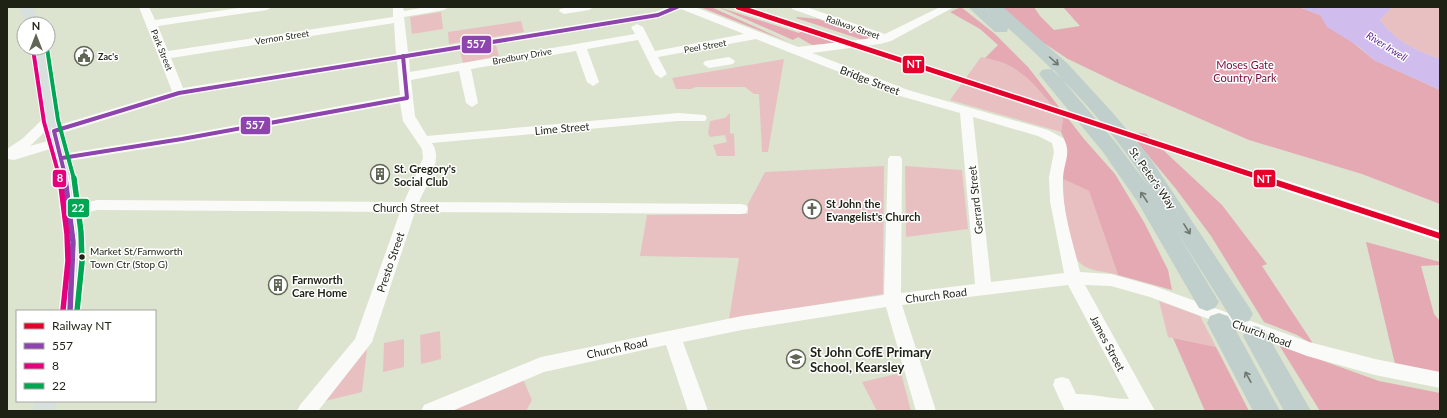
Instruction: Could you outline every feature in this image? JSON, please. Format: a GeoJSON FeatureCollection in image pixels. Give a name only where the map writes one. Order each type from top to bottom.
{"type":"FeatureCollection","features":[{"type":"Feature","properties":{"kind":"highway","name":"St. Peter's Way"},"geometry":{"type":"LineString","coordinates":[[984,8],[1061,68],[1106,116],[1141,159],[1222,313],[1267,411]]}},
{"type":"Feature","properties":{"kind":"highway","name":"St. Peter's Way"},"geometry":{"type":"LineString","coordinates":[[984,8],[1040,65],[1074,103],[1110,148],[1146,198],[1222,313]]}},
{"type":"Feature","properties":{"kind":"highway"},"geometry":{"type":"LineString","coordinates":[[1255,336],[1298,411]]}},
{"type":"Feature","properties":{"kind":"main road"},"geometry":{"type":"LineString","coordinates":[[41,56],[56,137],[68,182],[72,212],[75,261],[70,310]]}},
{"type":"Feature","properties":{"kind":"street","name":"Park Street"},"geometry":{"type":"LineString","coordinates":[[144,7],[179,93]]}},
{"type":"Feature","properties":{"kind":"street"},"geometry":{"type":"LineString","coordinates":[[151,24],[262,7]]}},
{"type":"Feature","properties":{"kind":"street"},"geometry":{"type":"LineString","coordinates":[[564,11],[589,7]]}},
{"type":"Feature","properties":{"kind":"street"},"geometry":{"type":"LineString","coordinates":[[7,158],[56,137],[179,93],[658,15],[677,7]]}},
{"type":"Feature","properties":{"kind":"street","name":"Bridge Street"},"geometry":{"type":"LineString","coordinates":[[685,7],[904,93],[1043,133],[1058,141]]}},
{"type":"Feature","properties":{"kind":"street","name":"Railway Street"},"geometry":{"type":"LineString","coordinates":[[796,7],[883,40]]}},
{"type":"Feature","properties":{"kind":"street"},"geometry":{"type":"LineString","coordinates":[[814,13],[824,7]]}},
{"type":"Feature","properties":{"kind":"street"},"geometry":{"type":"LineString","coordinates":[[797,51],[810,48],[883,40],[946,7]]}},
{"type":"Feature","properties":{"kind":"street","name":"Vernon Street"},"geometry":{"type":"LineString","coordinates":[[164,55],[399,14],[442,8]]}},
{"type":"Feature","properties":{"kind":"street","name":"Presto Street"},"geometry":{"type":"LineString","coordinates":[[307,411],[363,342],[409,207],[430,158],[429,149],[410,121],[399,14]]}},
{"type":"Feature","properties":{"kind":"street"},"geometry":{"type":"LineString","coordinates":[[633,19],[661,74]]}},
{"type":"Feature","properties":{"kind":"street","name":"Peel Street"},"geometry":{"type":"LineString","coordinates":[[652,55],[708,46],[758,35]]}},
{"type":"Feature","properties":{"kind":"street","name":"Bredbury Drive"},"geometry":{"type":"LineString","coordinates":[[405,77],[641,36]]}},
{"type":"Feature","properties":{"kind":"street"},"geometry":{"type":"LineString","coordinates":[[580,46],[593,81]]}},
{"type":"Feature","properties":{"kind":"street"},"geometry":{"type":"LineString","coordinates":[[708,46],[719,63]]}},
{"type":"Feature","properties":{"kind":"street"},"geometry":{"type":"LineString","coordinates":[[464,67],[471,103]]}},
{"type":"Feature","properties":{"kind":"street"},"geometry":{"type":"LineString","coordinates":[[7,155],[27,142],[56,137],[182,139],[407,98]]}},
{"type":"Feature","properties":{"kind":"street","name":"Gerrard Street"},"geometry":{"type":"LineString","coordinates":[[966,111],[984,290]]}},
{"type":"Feature","properties":{"kind":"street","name":"Lime Street"},"geometry":{"type":"LineString","coordinates":[[424,140],[678,117],[700,118]]}},
{"type":"Feature","properties":{"kind":"street","name":"James Street"},"geometry":{"type":"LineString","coordinates":[[1058,141],[1061,152],[1056,176],[1057,201],[1073,278],[1143,409]]}},
{"type":"Feature","properties":{"kind":"street"},"geometry":{"type":"LineString","coordinates":[[895,159],[892,300],[926,411]]}},
{"type":"Feature","properties":{"kind":"street","name":"Church Street"},"geometry":{"type":"LineString","coordinates":[[72,212],[97,205],[741,209]]}},
{"type":"Feature","properties":{"kind":"street","name":"Church Road"},"geometry":{"type":"LineString","coordinates":[[431,411],[541,365],[672,337],[742,323],[892,300],[1073,278],[1111,280],[1154,292],[1308,349],[1375,368],[1440,380]]}},
{"type":"Feature","properties":{"kind":"street"},"geometry":{"type":"LineString","coordinates":[[672,337],[698,411]]}},
{"type":"Feature","properties":{"kind":"street","name":"James Street"},"geometry":{"type":"LineString","coordinates":[[1062,385],[1072,407],[1095,402],[1115,407],[1143,409]]}},
{"type":"Feature","properties":{"kind":"shaded area"},"geometry":{"type":"Polygon","coordinates":[[[1392,7],[1440,7],[1440,59],[1400,40],[1386,28],[1380,20],[1392,7]]]}},
{"type":"Feature","properties":{"kind":"shaded area"},"geometry":{"type":"Polygon","coordinates":[[[441,12],[443,29],[412,34],[410,17],[441,12]]]}},
{"type":"Feature","properties":{"kind":"shaded area"},"geometry":{"type":"Polygon","coordinates":[[[521,21],[524,32],[449,44],[448,32],[521,21]]]}},
{"type":"Feature","properties":{"kind":"shaded area"},"geometry":{"type":"Polygon","coordinates":[[[496,45],[499,56],[463,63],[460,51],[496,45]]]}},
{"type":"Feature","properties":{"kind":"shaded area"},"geometry":{"type":"Polygon","coordinates":[[[981,57],[1005,63],[1013,67],[1029,80],[1063,119],[1061,132],[950,100],[981,57]]]}},
{"type":"Feature","properties":{"kind":"shaded area"},"geometry":{"type":"Polygon","coordinates":[[[784,59],[768,152],[762,152],[759,94],[754,94],[745,87],[696,87],[691,89],[676,89],[672,78],[784,59]]]}},
{"type":"Feature","properties":{"kind":"shaded area"},"geometry":{"type":"Polygon","coordinates":[[[730,113],[730,133],[734,134],[735,156],[717,156],[713,145],[727,142],[725,135],[710,137],[708,133],[710,121],[725,118],[730,113]]]}},
{"type":"Feature","properties":{"kind":"shaded area"},"geometry":{"type":"Polygon","coordinates":[[[884,166],[883,294],[729,319],[739,258],[640,256],[647,215],[748,214],[748,204],[765,172],[884,166]]]}},
{"type":"Feature","properties":{"kind":"shaded area"},"geometry":{"type":"Polygon","coordinates":[[[905,166],[962,170],[968,229],[906,237],[905,166]]]}},
{"type":"Feature","properties":{"kind":"shaded area"},"geometry":{"type":"Polygon","coordinates":[[[1063,179],[1089,191],[1118,275],[1088,268],[1080,263],[1075,257],[1068,236],[1066,223],[1063,179]]]}},
{"type":"Feature","properties":{"kind":"shaded area"},"geometry":{"type":"Polygon","coordinates":[[[1159,301],[1200,316],[1216,347],[1168,337],[1159,301]]]}},
{"type":"Feature","properties":{"kind":"shaded area"},"geometry":{"type":"Polygon","coordinates":[[[440,331],[441,359],[421,364],[420,335],[440,331]]]}},
{"type":"Feature","properties":{"kind":"shaded area"},"geometry":{"type":"Polygon","coordinates":[[[404,339],[404,367],[383,372],[384,343],[404,339]]]}},
{"type":"Feature","properties":{"kind":"shaded area"},"geometry":{"type":"Polygon","coordinates":[[[367,349],[362,392],[325,401],[367,349]]]}},
{"type":"Feature","properties":{"kind":"shaded area"},"geometry":{"type":"Polygon","coordinates":[[[901,373],[911,411],[877,411],[862,382],[901,373]]]}},
{"type":"Feature","properties":{"kind":"shaded area"},"geometry":{"type":"Polygon","coordinates":[[[523,379],[532,400],[526,411],[449,411],[523,379]]]}},
{"type":"Feature","properties":{"kind":"green space"},"geometry":{"type":"Polygon","coordinates":[[[700,7],[711,7],[789,42],[700,7]]]}},
{"type":"Feature","properties":{"kind":"green space"},"geometry":{"type":"Polygon","coordinates":[[[718,7],[799,33],[803,30],[837,43],[812,45],[798,37],[793,40],[718,7]]]}},
{"type":"Feature","properties":{"kind":"green space"},"geometry":{"type":"Polygon","coordinates":[[[961,7],[995,34],[1028,67],[1084,139],[1115,174],[1145,224],[1168,270],[1172,290],[1118,275],[1089,191],[1063,179],[1065,141],[1061,132],[1063,119],[1037,88],[1022,74],[1004,63],[985,58],[998,45],[980,29],[950,12],[961,7]]]}},
{"type":"Feature","properties":{"kind":"green space","name":"Moses Gate Country Park"},"geometry":{"type":"Polygon","coordinates":[[[998,7],[1034,7],[1040,16],[1054,30],[1080,26],[1063,7],[1299,7],[1320,15],[1374,60],[1440,90],[1440,204],[1362,174],[1249,140],[1120,84],[1068,59],[1030,34],[998,7]]]}},
{"type":"Feature","properties":{"kind":"green space"},"geometry":{"type":"Polygon","coordinates":[[[796,18],[818,19],[873,37],[863,40],[796,18]]]}},
{"type":"Feature","properties":{"kind":"green space"},"geometry":{"type":"Polygon","coordinates":[[[1139,133],[1146,134],[1222,205],[1267,264],[1262,266],[1314,345],[1297,335],[1264,322],[1211,236],[1176,189],[1132,136],[1139,133]]]}},
{"type":"Feature","properties":{"kind":"green space"},"geometry":{"type":"Polygon","coordinates":[[[1366,242],[1440,262],[1440,265],[1421,266],[1434,314],[1440,321],[1440,376],[1396,368],[1366,242]]]}},
{"type":"Feature","properties":{"kind":"green space"},"geometry":{"type":"Polygon","coordinates":[[[1173,338],[1216,347],[1249,411],[1205,411],[1173,338]]]}},
{"type":"Feature","properties":{"kind":"green space"},"geometry":{"type":"Polygon","coordinates":[[[1279,345],[1379,381],[1440,393],[1440,411],[1320,411],[1279,345]]]}},
{"type":"Feature","properties":{"kind":"water","name":"River Irwell"},"geometry":{"type":"Polygon","coordinates":[[[1299,7],[1392,7],[1380,20],[1386,28],[1400,40],[1415,49],[1440,59],[1440,90],[1374,60],[1358,46],[1327,27],[1320,15],[1299,7]]]}},
{"type":"Feature","properties":{"kind":"rail line","name":"NT"},"geometry":{"type":"LineString","coordinates":[[738,7],[1440,236]]}},
{"type":"Feature","properties":{"kind":"transit line","name":"557"},"geometry":{"type":"LineString","coordinates":[[70,310],[73,242],[69,198],[54,131],[179,93],[658,15],[677,7]]}},
{"type":"Feature","properties":{"kind":"transit line","name":"8"},"geometry":{"type":"LineString","coordinates":[[34,56],[44,122],[61,183],[67,234],[68,261],[63,310]]}},
{"type":"Feature","properties":{"kind":"transit line","name":"22"},"geometry":{"type":"LineString","coordinates":[[48,56],[58,120],[75,181],[81,232],[82,262],[77,310]]}},
{"type":"Feature","properties":{"kind":"transit line","name":"557"},"geometry":{"type":"LineString","coordinates":[[62,158],[182,139],[407,98],[403,56]]}},
{"type":"Feature","properties":{"kind":"place","name":"Zac's"},"geometry":{"type":"Point","coordinates":[84,56]}},
{"type":"Feature","properties":{"kind":"place","name":"St. Gregory's Social Club"},"geometry":{"type":"Point","coordinates":[380,174]}},
{"type":"Feature","properties":{"kind":"place","name":"St John the Evangelist's Church"},"geometry":{"type":"Point","coordinates":[812,209]}},
{"type":"Feature","properties":{"kind":"place","name":"Market St/Farnworth Town Ctr (Stop G)"},"geometry":{"type":"Point","coordinates":[82,257]}},
{"type":"Feature","properties":{"kind":"place","name":"Farnworth Care Home"},"geometry":{"type":"Point","coordinates":[278,285]}},
{"type":"Feature","properties":{"kind":"place","name":"St John CofE Primary School, Kearsley"},"geometry":{"type":"Point","coordinates":[796,359]}}]}
